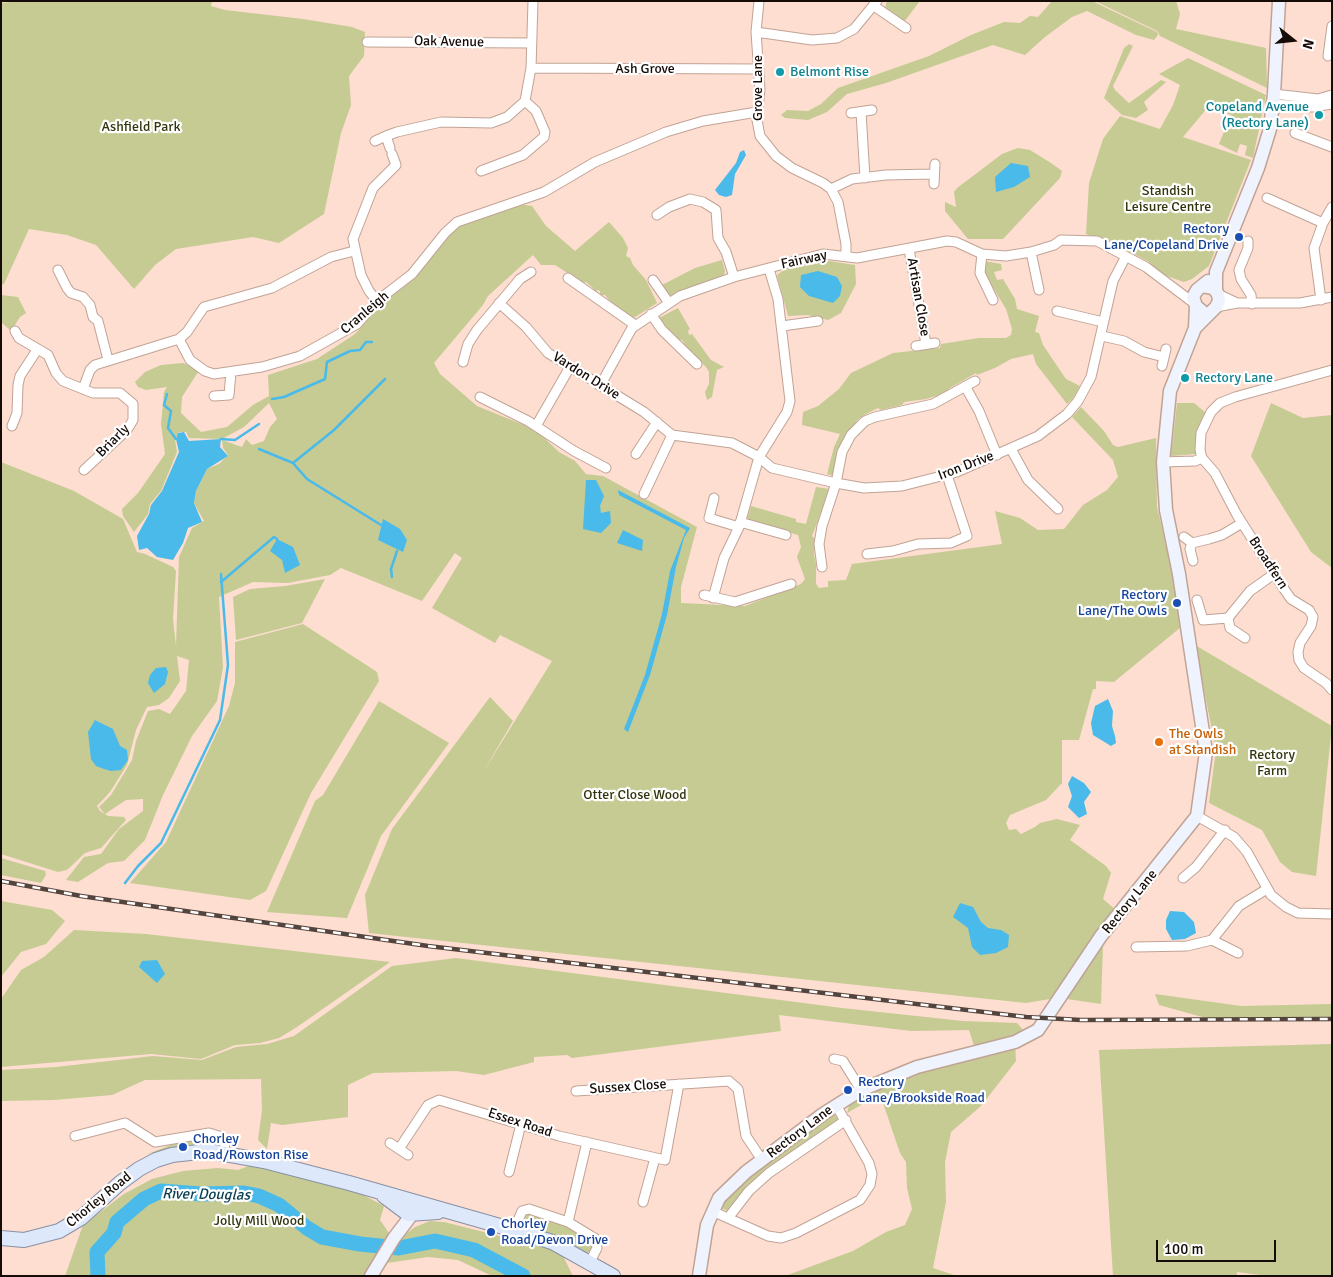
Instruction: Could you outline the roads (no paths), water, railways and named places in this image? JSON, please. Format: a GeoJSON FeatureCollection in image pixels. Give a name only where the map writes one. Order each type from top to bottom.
{"type":"FeatureCollection","features":[{"type":"Feature","properties":{"kind":"main road"},"geometry":{"type":"LineString","coordinates":[[1197,816],[1206,752],[1179,574],[1166,510],[1163,462],[1170,391],[1195,328],[1194,293],[1216,272],[1264,152],[1274,99],[1279,1]]}},
{"type":"Feature","properties":{"kind":"main road"},"geometry":{"type":"LineString","coordinates":[[1195,328],[1219,301],[1216,272]]}},
{"type":"Feature","properties":{"kind":"main road"},"geometry":{"type":"LineString","coordinates":[[1201,287],[1209,286],[1217,292]]}},
{"type":"Feature","properties":{"kind":"main road"},"geometry":{"type":"LineString","coordinates":[[1195,305],[1202,310],[1214,308]]}},
{"type":"Feature","properties":{"kind":"main road","name":"Rectory Lane"},"geometry":{"type":"LineString","coordinates":[[698,1276],[707,1225],[712,1211],[723,1193],[762,1160],[836,1105],[861,1090],[917,1066],[1015,1042],[1038,1030],[1102,936],[1197,816]]}},
{"type":"Feature","properties":{"kind":"main road","name":"Chorley Road"},"geometry":{"type":"LineString","coordinates":[[1,1238],[24,1240],[37,1238],[70,1226],[120,1183],[156,1160],[190,1152],[224,1153],[370,1188],[410,1208],[456,1214],[552,1242],[613,1276]]}},
{"type":"Feature","properties":{"kind":"main road"},"geometry":{"type":"LineString","coordinates":[[371,1276],[410,1208]]}},
{"type":"Feature","properties":{"kind":"street"},"geometry":{"type":"LineString","coordinates":[[375,141],[430,123],[482,124],[500,121],[515,111],[525,101],[529,87],[533,1]]}},
{"type":"Feature","properties":{"kind":"street","name":"Grove Lane"},"geometry":{"type":"LineString","coordinates":[[759,1],[756,32],[760,88],[757,112],[758,131],[769,149],[792,168],[823,183],[830,189]]}},
{"type":"Feature","properties":{"kind":"street"},"geometry":{"type":"LineString","coordinates":[[756,32],[812,40],[837,38],[854,29],[876,4],[906,28]]}},
{"type":"Feature","properties":{"kind":"street"},"geometry":{"type":"LineString","coordinates":[[1328,56],[1332,26]]}},
{"type":"Feature","properties":{"kind":"street","name":"Oak Avenue"},"geometry":{"type":"LineString","coordinates":[[367,42],[531,43]]}},
{"type":"Feature","properties":{"kind":"street","name":"Ash Grove"},"geometry":{"type":"LineString","coordinates":[[531,68],[759,69]]}},
{"type":"Feature","properties":{"kind":"street"},"geometry":{"type":"LineString","coordinates":[[1274,99],[1318,99],[1332,95]]}},
{"type":"Feature","properties":{"kind":"street"},"geometry":{"type":"LineString","coordinates":[[1274,99],[1312,107],[1332,104]]}},
{"type":"Feature","properties":{"kind":"street"},"geometry":{"type":"LineString","coordinates":[[481,171],[523,155],[544,137],[545,132],[536,110],[525,101]]}},
{"type":"Feature","properties":{"kind":"street"},"geometry":{"type":"LineString","coordinates":[[850,113],[872,110]]}},
{"type":"Feature","properties":{"kind":"street","name":"Cranleigh"},"geometry":{"type":"LineString","coordinates":[[179,339],[190,360],[205,371],[214,374],[281,362],[309,352],[357,324],[377,301],[412,274],[444,233],[458,222],[544,192],[595,162],[666,132],[715,118],[757,112]]}},
{"type":"Feature","properties":{"kind":"street"},"geometry":{"type":"LineString","coordinates":[[861,112],[865,178]]}},
{"type":"Feature","properties":{"kind":"street"},"geometry":{"type":"LineString","coordinates":[[1295,133],[1332,147]]}},
{"type":"Feature","properties":{"kind":"street"},"geometry":{"type":"LineString","coordinates":[[377,301],[365,285],[354,251],[355,231],[367,200],[382,178],[399,164],[391,151],[386,136]]}},
{"type":"Feature","properties":{"kind":"street"},"geometry":{"type":"LineString","coordinates":[[846,256],[846,244],[838,202],[830,189],[852,179],[886,174],[933,179],[935,164]]}},
{"type":"Feature","properties":{"kind":"street"},"geometry":{"type":"LineString","coordinates":[[1267,198],[1323,223]]}},
{"type":"Feature","properties":{"kind":"street"},"geometry":{"type":"LineString","coordinates":[[657,215],[670,206],[690,199],[703,202],[716,210],[718,238],[726,252],[734,278]]}},
{"type":"Feature","properties":{"kind":"street"},"geometry":{"type":"LineString","coordinates":[[1320,300],[1314,248],[1323,223],[1332,207]]}},
{"type":"Feature","properties":{"kind":"street","name":"Fairway"},"geometry":{"type":"LineString","coordinates":[[600,386],[635,325],[668,303],[680,296],[734,278],[823,254],[857,258],[947,241],[956,242],[982,254],[1006,256],[1031,252],[1054,245],[1061,240],[1097,241],[1125,258],[1146,267],[1195,305]]}},
{"type":"Feature","properties":{"kind":"street"},"geometry":{"type":"LineString","coordinates":[[1248,241],[1248,248],[1239,270],[1241,279],[1252,295],[1252,304]]}},
{"type":"Feature","properties":{"kind":"street","name":"Artisan Close"},"geometry":{"type":"LineString","coordinates":[[909,249],[931,344],[916,346]]}},
{"type":"Feature","properties":{"kind":"street"},"geometry":{"type":"LineString","coordinates":[[16,337],[36,350],[48,355],[60,379],[83,388],[90,370],[108,360],[179,339],[187,332],[200,311],[208,305],[272,288],[331,257],[354,251]]}},
{"type":"Feature","properties":{"kind":"street"},"geometry":{"type":"LineString","coordinates":[[1031,252],[1039,290]]}},
{"type":"Feature","properties":{"kind":"street"},"geometry":{"type":"LineString","coordinates":[[982,254],[980,273],[993,300]]}},
{"type":"Feature","properties":{"kind":"street","name":"Iron Drive"},"geometry":{"type":"LineString","coordinates":[[759,457],[772,468],[836,483],[864,488],[902,486],[947,476],[1038,436],[1052,426],[1078,401],[1091,377],[1102,336],[1103,322],[1113,281],[1125,258]]}},
{"type":"Feature","properties":{"kind":"street"},"geometry":{"type":"LineString","coordinates":[[768,269],[778,299],[790,402],[787,412],[759,457],[740,524],[708,596],[735,602],[791,584]]}},
{"type":"Feature","properties":{"kind":"street"},"geometry":{"type":"LineString","coordinates":[[58,270],[67,288],[72,293],[83,297],[90,305],[93,317],[98,321],[108,360]]}},
{"type":"Feature","properties":{"kind":"street"},"geometry":{"type":"LineString","coordinates":[[462,362],[468,344],[477,330],[520,278],[531,272]]}},
{"type":"Feature","properties":{"kind":"street"},"geometry":{"type":"LineString","coordinates":[[568,278],[635,325]]}},
{"type":"Feature","properties":{"kind":"street"},"geometry":{"type":"LineString","coordinates":[[654,280],[668,303]]}},
{"type":"Feature","properties":{"kind":"street"},"geometry":{"type":"LineString","coordinates":[[1176,289],[1201,287]]}},
{"type":"Feature","properties":{"kind":"street"},"geometry":{"type":"LineString","coordinates":[[1217,292],[1237,303]]}},
{"type":"Feature","properties":{"kind":"street"},"geometry":{"type":"LineString","coordinates":[[1214,308],[1237,303],[1300,303],[1332,296]]}},
{"type":"Feature","properties":{"kind":"street","name":"Vardon Drive"},"geometry":{"type":"LineString","coordinates":[[499,303],[526,327],[548,353],[657,422],[672,435]]}},
{"type":"Feature","properties":{"kind":"street"},"geometry":{"type":"LineString","coordinates":[[1057,311],[1103,322]]}},
{"type":"Feature","properties":{"kind":"street"},"geometry":{"type":"LineString","coordinates":[[651,314],[662,330],[697,364]]}},
{"type":"Feature","properties":{"kind":"street"},"geometry":{"type":"LineString","coordinates":[[782,326],[818,321]]}},
{"type":"Feature","properties":{"kind":"street"},"geometry":{"type":"LineString","coordinates":[[1102,336],[1124,341],[1144,352],[1165,353],[1162,366]]}},
{"type":"Feature","properties":{"kind":"street"},"geometry":{"type":"LineString","coordinates":[[12,426],[17,413],[20,376],[36,350]]}},
{"type":"Feature","properties":{"kind":"street"},"geometry":{"type":"LineString","coordinates":[[536,426],[570,367]]}},
{"type":"Feature","properties":{"kind":"street"},"geometry":{"type":"LineString","coordinates":[[1163,462],[1195,461],[1202,458],[1201,433],[1211,412],[1220,403],[1235,396],[1332,370]]}},
{"type":"Feature","properties":{"kind":"street"},"geometry":{"type":"LineString","coordinates":[[214,396],[229,395],[231,372]]}},
{"type":"Feature","properties":{"kind":"street"},"geometry":{"type":"LineString","coordinates":[[822,567],[818,544],[836,483],[842,452],[851,435],[866,421],[883,414],[933,404],[975,381]]}},
{"type":"Feature","properties":{"kind":"street"},"geometry":{"type":"LineString","coordinates":[[965,386],[979,411],[997,455]]}},
{"type":"Feature","properties":{"kind":"street","name":"Briarly"},"geometry":{"type":"LineString","coordinates":[[83,388],[103,394],[120,393],[133,404],[135,412],[128,430],[89,460],[84,470]]}},
{"type":"Feature","properties":{"kind":"street"},"geometry":{"type":"LineString","coordinates":[[480,397],[536,426],[574,451],[606,468]]}},
{"type":"Feature","properties":{"kind":"street"},"geometry":{"type":"LineString","coordinates":[[636,454],[657,422]]}},
{"type":"Feature","properties":{"kind":"street"},"geometry":{"type":"LineString","coordinates":[[644,494],[672,435],[732,443],[759,457]]}},
{"type":"Feature","properties":{"kind":"street"},"geometry":{"type":"LineString","coordinates":[[1011,449],[1028,480],[1058,509]]}},
{"type":"Feature","properties":{"kind":"street","name":"Broadfern"},"geometry":{"type":"LineString","coordinates":[[1202,458],[1214,473],[1242,523],[1291,599],[1309,610],[1313,617],[1311,626],[1300,643],[1299,660],[1304,668],[1326,683],[1332,690]]}},
{"type":"Feature","properties":{"kind":"street"},"geometry":{"type":"LineString","coordinates":[[867,554],[892,551],[918,544],[951,543],[968,536],[947,476]]}},
{"type":"Feature","properties":{"kind":"street"},"geometry":{"type":"LineString","coordinates":[[714,498],[709,518],[786,535]]}},
{"type":"Feature","properties":{"kind":"street"},"geometry":{"type":"LineString","coordinates":[[1184,538],[1192,543],[1222,535],[1242,523]]}},
{"type":"Feature","properties":{"kind":"street"},"geometry":{"type":"LineString","coordinates":[[1192,543],[1190,549],[1193,561]]}},
{"type":"Feature","properties":{"kind":"street"},"geometry":{"type":"LineString","coordinates":[[1197,600],[1203,620],[1228,618],[1250,591],[1274,574]]}},
{"type":"Feature","properties":{"kind":"street"},"geometry":{"type":"LineString","coordinates":[[1228,618],[1230,628],[1245,638]]}},
{"type":"Feature","properties":{"kind":"street"},"geometry":{"type":"LineString","coordinates":[[1197,816],[1234,837],[1247,852],[1271,895],[1286,907],[1298,913],[1332,914]]}},
{"type":"Feature","properties":{"kind":"street"},"geometry":{"type":"LineString","coordinates":[[1183,878],[1196,867],[1224,830]]}},
{"type":"Feature","properties":{"kind":"street"},"geometry":{"type":"LineString","coordinates":[[1136,947],[1187,946],[1212,940],[1239,906],[1267,889]]}},
{"type":"Feature","properties":{"kind":"street"},"geometry":{"type":"LineString","coordinates":[[1212,940],[1238,954]]}},
{"type":"Feature","properties":{"kind":"street"},"geometry":{"type":"LineString","coordinates":[[841,1058],[861,1090]]}},
{"type":"Feature","properties":{"kind":"street","name":"Sussex Close"},"geometry":{"type":"LineString","coordinates":[[576,1090],[726,1080],[734,1082],[738,1089],[746,1136],[762,1160]]}},
{"type":"Feature","properties":{"kind":"street"},"geometry":{"type":"LineString","coordinates":[[643,1202],[660,1159],[679,1084]]}},
{"type":"Feature","properties":{"kind":"street","name":"Essex Road"},"geometry":{"type":"LineString","coordinates":[[399,1149],[428,1105],[435,1100],[444,1100],[521,1124],[660,1159]]}},
{"type":"Feature","properties":{"kind":"street"},"geometry":{"type":"LineString","coordinates":[[712,1211],[768,1236],[781,1238],[796,1233],[860,1200],[870,1185],[872,1174],[869,1163],[836,1105]]}},
{"type":"Feature","properties":{"kind":"street","name":"Rectory Lane"},"geometry":{"type":"LineString","coordinates":[[728,1218],[749,1191],[769,1173],[846,1120]]}},
{"type":"Feature","properties":{"kind":"street"},"geometry":{"type":"LineString","coordinates":[[74,1137],[125,1123],[155,1142],[209,1133],[219,1136],[225,1142],[224,1153]]}},
{"type":"Feature","properties":{"kind":"street"},"geometry":{"type":"LineString","coordinates":[[509,1172],[521,1124]]}},
{"type":"Feature","properties":{"kind":"street"},"geometry":{"type":"LineString","coordinates":[[568,1222],[587,1142]]}},
{"type":"Feature","properties":{"kind":"street"},"geometry":{"type":"LineString","coordinates":[[390,1143],[408,1155]]}},
{"type":"Feature","properties":{"kind":"street"},"geometry":{"type":"LineString","coordinates":[[514,1230],[522,1211],[529,1209],[568,1222],[596,1239],[597,1248],[590,1262]]}},
{"type":"Feature","properties":{"kind":"water"},"geometry":{"type":"Polygon","coordinates":[[[744,150],[746,155],[735,174],[732,195],[726,197],[719,195],[715,190],[736,163],[740,152],[744,150]]]}},
{"type":"Feature","properties":{"kind":"water"},"geometry":{"type":"Polygon","coordinates":[[[1011,163],[1028,166],[1030,177],[1014,187],[996,192],[995,177],[1011,163]]]}},
{"type":"Feature","properties":{"kind":"water"},"geometry":{"type":"Polygon","coordinates":[[[818,271],[837,277],[842,286],[840,296],[833,303],[809,296],[800,287],[801,275],[818,271]]]}},
{"type":"Feature","properties":{"kind":"water"},"geometry":{"type":"Polygon","coordinates":[[[184,432],[189,441],[221,439],[220,447],[228,456],[207,469],[196,491],[194,503],[202,522],[188,528],[183,543],[173,560],[157,557],[147,548],[139,550],[137,536],[149,514],[151,505],[162,491],[179,452],[176,439],[178,433],[184,432]]]}},
{"type":"Feature","properties":{"kind":"water"},"geometry":{"type":"Polygon","coordinates":[[[586,480],[596,480],[604,496],[600,506],[601,513],[610,511],[611,523],[601,533],[583,529],[586,480]]]}},
{"type":"Feature","properties":{"kind":"water"},"geometry":{"type":"Polygon","coordinates":[[[618,490],[690,528],[684,538],[676,567],[667,615],[650,675],[628,732],[624,729],[645,675],[662,614],[670,571],[686,530],[619,495],[618,490]]]}},
{"type":"Feature","properties":{"kind":"water"},"geometry":{"type":"Polygon","coordinates":[[[383,519],[400,529],[407,540],[403,552],[378,540],[383,519]]]}},
{"type":"Feature","properties":{"kind":"water"},"geometry":{"type":"Polygon","coordinates":[[[623,530],[643,540],[642,551],[617,543],[623,530]]]}},
{"type":"Feature","properties":{"kind":"water"},"geometry":{"type":"Polygon","coordinates":[[[277,539],[293,547],[300,565],[285,573],[282,560],[270,551],[277,539]]]}},
{"type":"Feature","properties":{"kind":"water"},"geometry":{"type":"Polygon","coordinates":[[[166,667],[168,672],[165,684],[154,693],[148,683],[150,675],[156,668],[166,667]]]}},
{"type":"Feature","properties":{"kind":"water"},"geometry":{"type":"Polygon","coordinates":[[[1108,699],[1113,711],[1112,726],[1116,743],[1111,746],[1093,735],[1091,723],[1095,706],[1108,699]]]}},
{"type":"Feature","properties":{"kind":"water"},"geometry":{"type":"Polygon","coordinates":[[[95,720],[113,729],[120,746],[127,750],[128,760],[121,770],[111,771],[104,769],[96,766],[91,759],[88,732],[95,720]]]}},
{"type":"Feature","properties":{"kind":"water"},"geometry":{"type":"Polygon","coordinates":[[[1072,776],[1084,783],[1091,792],[1084,802],[1087,814],[1079,818],[1068,807],[1072,796],[1068,784],[1072,776]]]}},
{"type":"Feature","properties":{"kind":"water"},"geometry":{"type":"Polygon","coordinates":[[[960,903],[973,907],[981,922],[988,928],[1001,930],[1009,935],[1008,947],[996,953],[980,955],[972,947],[968,928],[953,917],[960,903]]]}},
{"type":"Feature","properties":{"kind":"water"},"geometry":{"type":"Polygon","coordinates":[[[1170,911],[1184,912],[1194,922],[1196,933],[1185,939],[1172,940],[1166,929],[1166,920],[1170,911]]]}},
{"type":"Feature","properties":{"kind":"water"},"geometry":{"type":"Polygon","coordinates":[[[157,960],[165,974],[157,983],[139,967],[142,961],[157,960]]]}},
{"type":"Feature","properties":{"kind":"waterway"},"geometry":{"type":"LineString","coordinates":[[272,399],[284,397],[325,379],[327,362],[350,351],[360,350],[366,342],[372,342]]}},
{"type":"Feature","properties":{"kind":"waterway"},"geometry":{"type":"LineString","coordinates":[[259,449],[293,463],[334,430],[385,379]]}},
{"type":"Feature","properties":{"kind":"waterway"},"geometry":{"type":"LineString","coordinates":[[167,394],[164,405],[171,411],[168,428],[176,439]]}},
{"type":"Feature","properties":{"kind":"waterway"},"geometry":{"type":"LineString","coordinates":[[221,439],[235,440],[259,424]]}},
{"type":"Feature","properties":{"kind":"waterway"},"geometry":{"type":"LineString","coordinates":[[293,463],[307,479],[381,525]]}},
{"type":"Feature","properties":{"kind":"waterway"},"geometry":{"type":"LineString","coordinates":[[221,582],[274,537],[277,539]]}},
{"type":"Feature","properties":{"kind":"waterway"},"geometry":{"type":"LineString","coordinates":[[392,577],[391,569],[397,551]]}},
{"type":"Feature","properties":{"kind":"waterway"},"geometry":{"type":"LineString","coordinates":[[125,883],[138,866],[161,843],[220,720],[228,665],[221,574]]}},
{"type":"Feature","properties":{"kind":"waterway","name":"River Douglas"},"geometry":{"type":"LineString","coordinates":[[98,1276],[97,1252],[114,1233],[117,1222],[144,1199],[161,1191],[201,1194],[244,1193],[259,1196],[279,1205],[307,1228],[322,1237],[360,1244],[399,1248],[435,1241],[474,1250],[523,1276]]}},
{"type":"Feature","properties":{"kind":"railway"},"geometry":{"type":"LineString","coordinates":[[1,881],[81,896],[428,946],[1026,1017],[1081,1020],[1332,1019]]}},
{"type":"Feature","properties":{"kind":"place","name":"Belmont Rise"},"geometry":{"type":"Point","coordinates":[780,72]}},
{"type":"Feature","properties":{"kind":"place","name":"Copeland Avenue (Rectory Lane)"},"geometry":{"type":"Point","coordinates":[1319,115]}},
{"type":"Feature","properties":{"kind":"place","name":"Rectory Lane/Copeland Drive"},"geometry":{"type":"Point","coordinates":[1239,237]}},
{"type":"Feature","properties":{"kind":"place","name":"Rectory Lane"},"geometry":{"type":"Point","coordinates":[1185,378]}},
{"type":"Feature","properties":{"kind":"place","name":"Rectory Lane/The Owls"},"geometry":{"type":"Point","coordinates":[1177,603]}},
{"type":"Feature","properties":{"kind":"place","name":"The Owls at Standish"},"geometry":{"type":"Point","coordinates":[1159,742]}},
{"type":"Feature","properties":{"kind":"place","name":"Rectory Lane/Brookside Road"},"geometry":{"type":"Point","coordinates":[848,1090]}},
{"type":"Feature","properties":{"kind":"place","name":"Chorley Road/Rowston Rise"},"geometry":{"type":"Point","coordinates":[183,1147]}},
{"type":"Feature","properties":{"kind":"place","name":"Chorley Road/Devon Drive"},"geometry":{"type":"Point","coordinates":[491,1232]}},
{"type":"Feature","properties":{"kind":"park label","name":"Ashfield Park"},"geometry":{"type":"Point","coordinates":[141,127]}},
{"type":"Feature","properties":{"kind":"park label","name":"Standish Leisure Centre"},"geometry":{"type":"Point","coordinates":[1168,200]}},
{"type":"Feature","properties":{"kind":"park label","name":"Rectory Farm"},"geometry":{"type":"Point","coordinates":[1272,764]}},
{"type":"Feature","properties":{"kind":"park label","name":"Otter Close Wood"},"geometry":{"type":"Point","coordinates":[635,795]}},
{"type":"Feature","properties":{"kind":"park label","name":"Jolly Mill Wood"},"geometry":{"type":"Point","coordinates":[259,1221]}}]}
